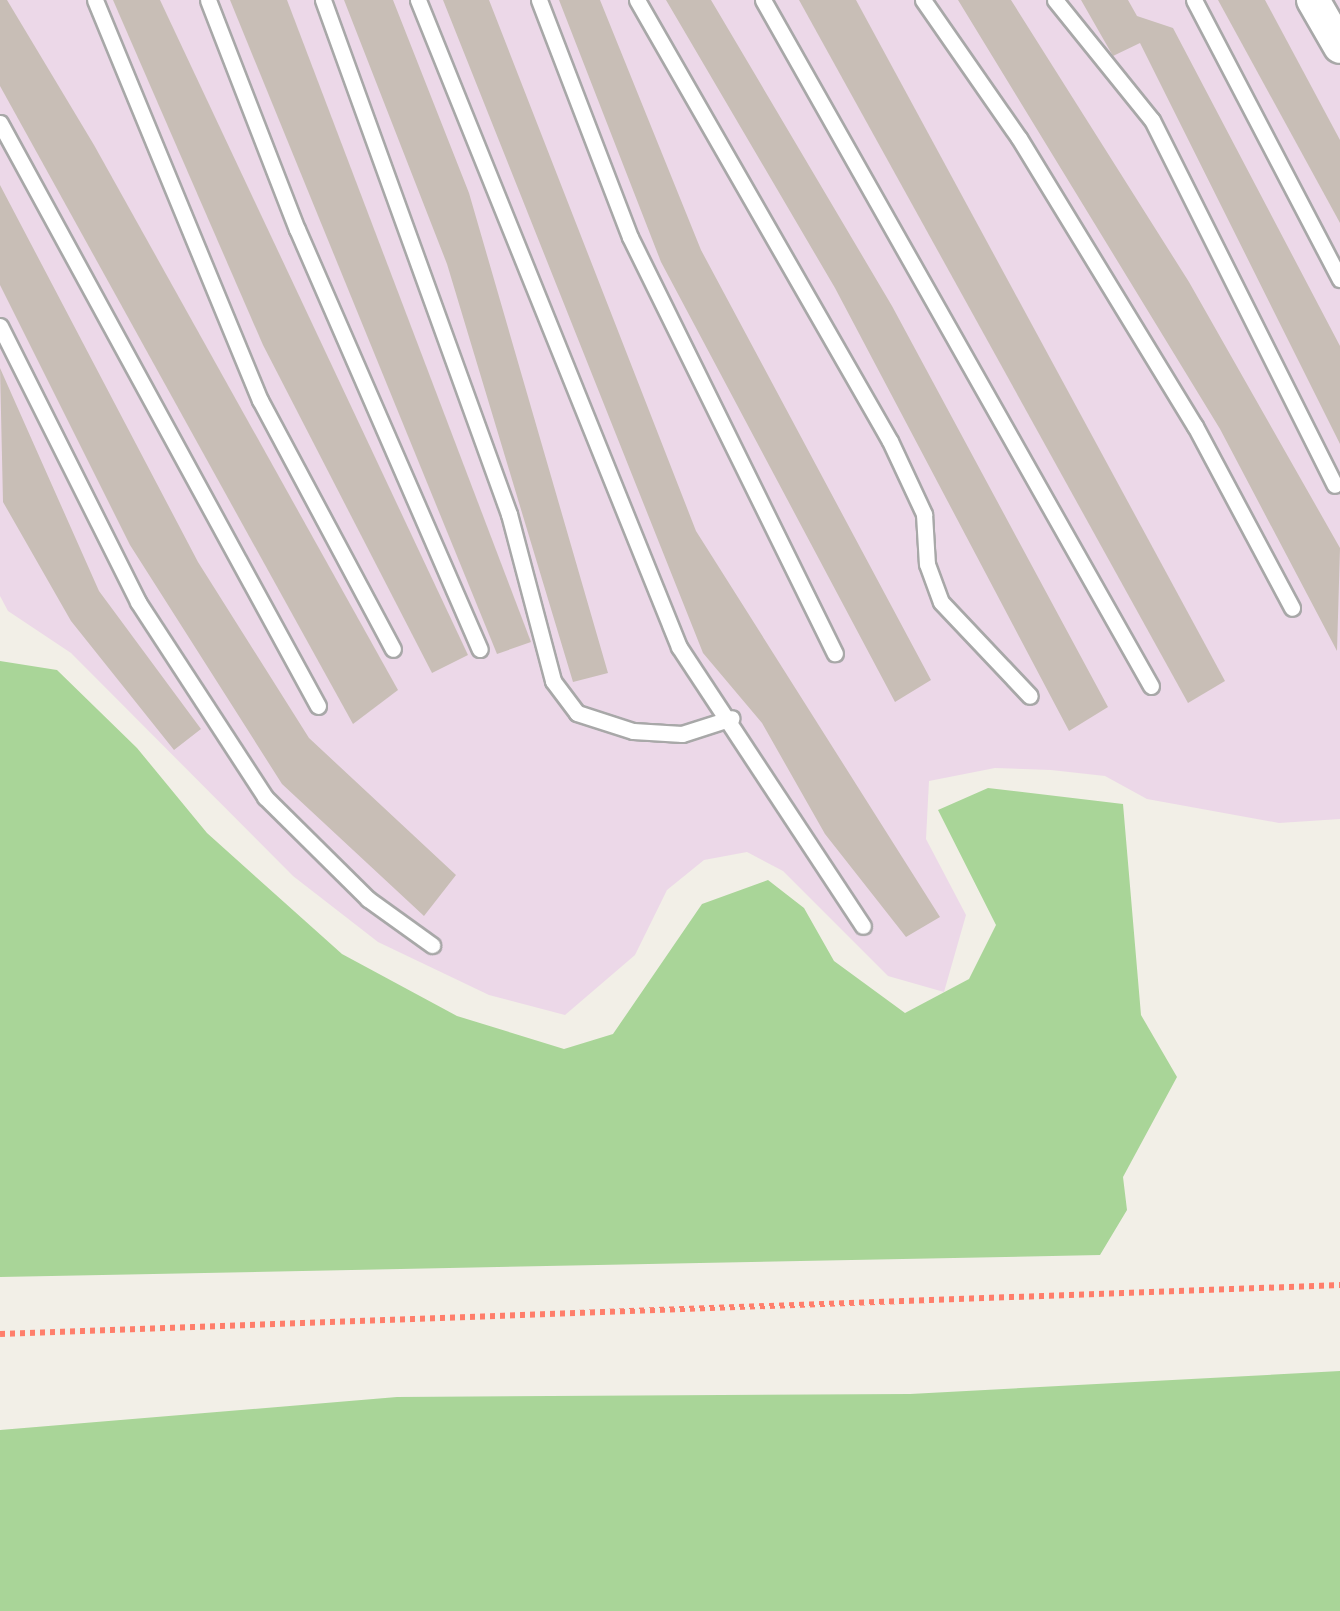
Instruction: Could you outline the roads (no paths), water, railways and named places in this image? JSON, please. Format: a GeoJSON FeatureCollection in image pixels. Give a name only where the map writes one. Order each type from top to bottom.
{"type":"FeatureCollection","features":[{"type":"Feature","properties":{"kind":"street"},"geometry":{"type":"LineString","coordinates":[[1313,0],[1340,47]]}},
{"type":"Feature","properties":{"kind":"lane"},"geometry":{"type":"LineString","coordinates":[[95,0],[260,400],[393,649]]}},
{"type":"Feature","properties":{"kind":"lane"},"geometry":{"type":"LineString","coordinates":[[208,0],[297,229],[480,649]]}},
{"type":"Feature","properties":{"kind":"lane"},"geometry":{"type":"LineString","coordinates":[[322,0],[509,514],[553,681],[577,713],[633,732],[682,734],[732,718]]}},
{"type":"Feature","properties":{"kind":"lane"},"geometry":{"type":"LineString","coordinates":[[418,0],[680,646],[732,718],[863,926]]}},
{"type":"Feature","properties":{"kind":"lane"},"geometry":{"type":"LineString","coordinates":[[538,0],[630,237],[835,654]]}},
{"type":"Feature","properties":{"kind":"lane"},"geometry":{"type":"LineString","coordinates":[[637,0],[890,441],[924,514],[926,564],[941,602],[1030,696]]}},
{"type":"Feature","properties":{"kind":"lane"},"geometry":{"type":"LineString","coordinates":[[763,0],[1151,686]]}},
{"type":"Feature","properties":{"kind":"lane"},"geometry":{"type":"LineString","coordinates":[[924,0],[1019,138],[1195,426],[1292,608]]}},
{"type":"Feature","properties":{"kind":"lane"},"geometry":{"type":"LineString","coordinates":[[1055,0],[1152,120],[1335,485]]}},
{"type":"Feature","properties":{"kind":"lane"},"geometry":{"type":"LineString","coordinates":[[1194,0],[1340,279]]}},
{"type":"Feature","properties":{"kind":"lane"},"geometry":{"type":"LineString","coordinates":[[0,123],[318,706]]}},
{"type":"Feature","properties":{"kind":"lane"},"geometry":{"type":"LineString","coordinates":[[0,326],[138,602],[264,797],[368,899],[432,945]]}}]}
